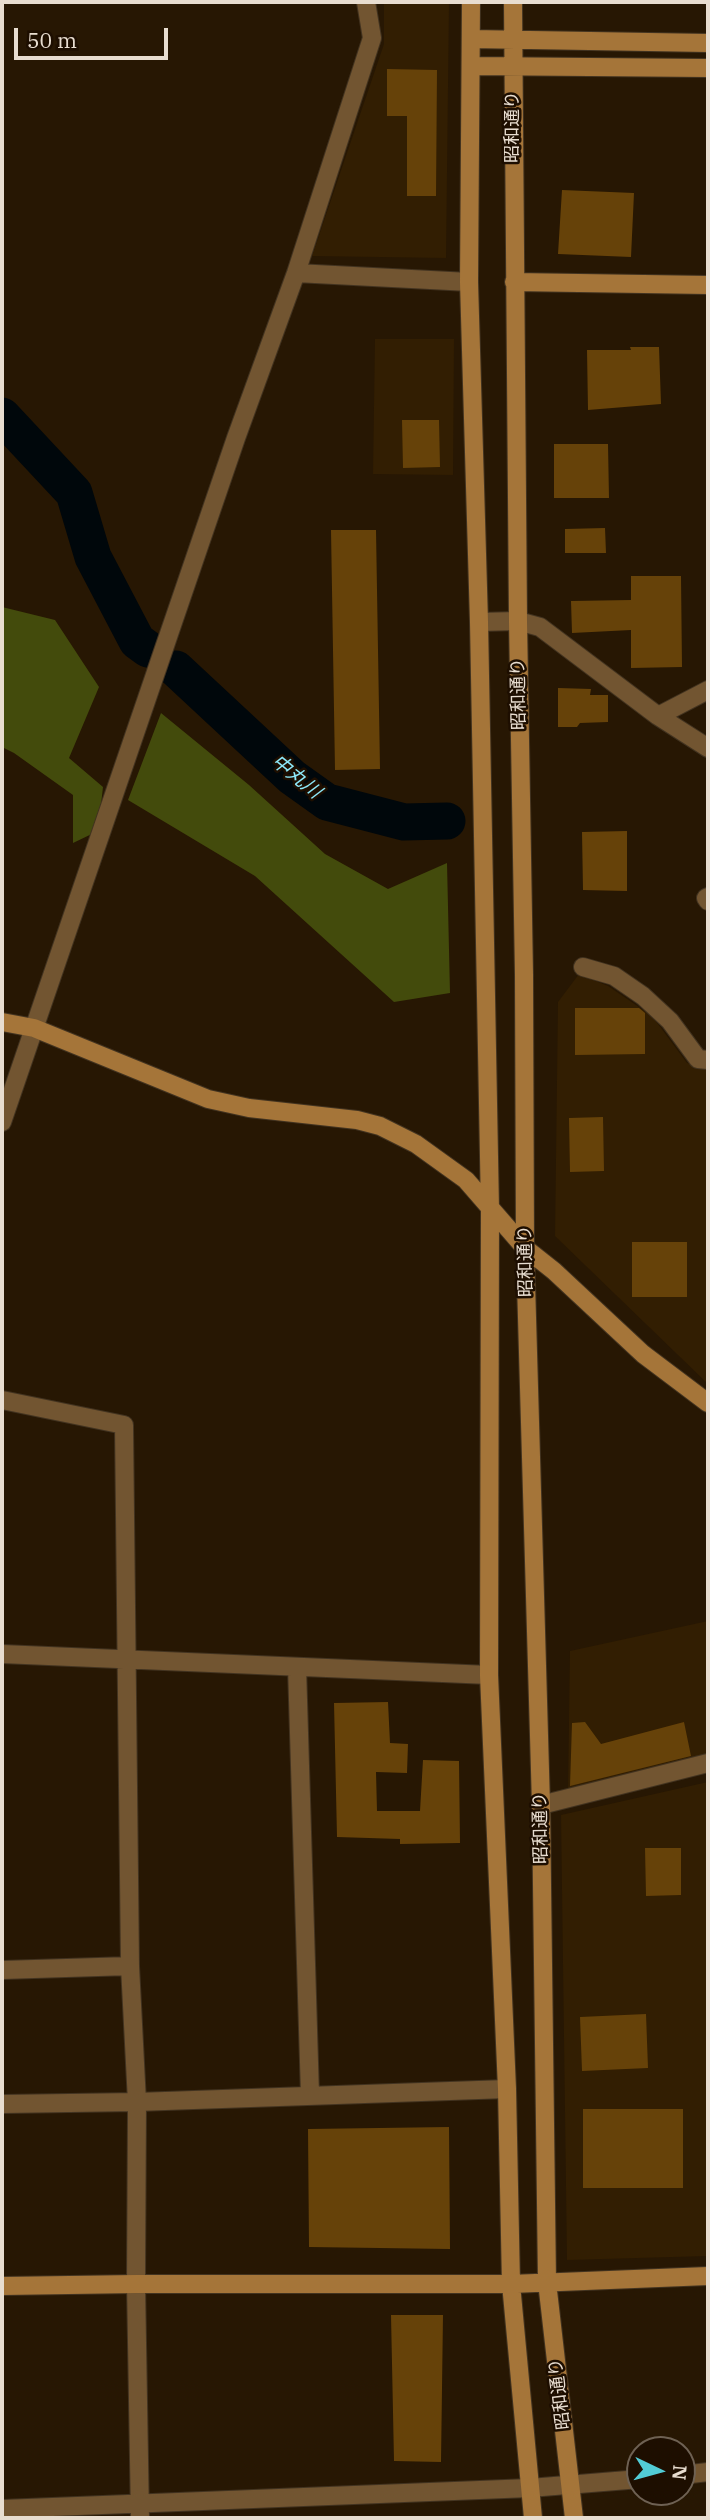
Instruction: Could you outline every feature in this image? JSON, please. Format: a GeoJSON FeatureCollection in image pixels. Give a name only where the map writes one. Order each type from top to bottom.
{"type":"FeatureCollection","features":[{"type":"Feature","properties":{"kind":"street"},"geometry":{"type":"LineString","coordinates":[[2,1122],[236,438],[296,273],[372,38],[366,2]]}},
{"type":"Feature","properties":{"kind":"street","name":"昭和通り"},"geometry":{"type":"LineString","coordinates":[[471,2],[469,282],[491,1210],[489,1675],[507,2089],[510,2284],[533,2518]]}},
{"type":"Feature","properties":{"kind":"street","name":"昭和通り"},"geometry":{"type":"LineString","coordinates":[[513,2],[525,1248],[541,1805],[547,2282],[574,2518]]}},
{"type":"Feature","properties":{"kind":"street"},"geometry":{"type":"LineString","coordinates":[[471,39],[708,43]]}},
{"type":"Feature","properties":{"kind":"street"},"geometry":{"type":"LineString","coordinates":[[471,66],[708,68]]}},
{"type":"Feature","properties":{"kind":"street"},"geometry":{"type":"LineString","coordinates":[[296,273],[469,282]]}},
{"type":"Feature","properties":{"kind":"street"},"geometry":{"type":"LineString","coordinates":[[514,282],[708,285]]}},
{"type":"Feature","properties":{"kind":"street"},"geometry":{"type":"LineString","coordinates":[[479,622],[518,621],[540,627],[658,716],[708,748]]}},
{"type":"Feature","properties":{"kind":"street"},"geometry":{"type":"LineString","coordinates":[[658,716],[708,690]]}},
{"type":"Feature","properties":{"kind":"street"},"geometry":{"type":"LineString","coordinates":[[583,967],[614,976],[643,996],[670,1021],[698,1059],[708,1060]]}},
{"type":"Feature","properties":{"kind":"street"},"geometry":{"type":"LineString","coordinates":[[2,1022],[34,1028],[208,1099],[249,1108],[323,1115],[380,1126],[416,1144],[466,1180],[525,1248],[554,1271],[643,1354],[708,1403]]}},
{"type":"Feature","properties":{"kind":"street"},"geometry":{"type":"LineString","coordinates":[[2,1400],[124,1425],[130,1966],[137,2102],[139,2511]]}},
{"type":"Feature","properties":{"kind":"street"},"geometry":{"type":"LineString","coordinates":[[2,1654],[489,1675]]}},
{"type":"Feature","properties":{"kind":"street"},"geometry":{"type":"LineString","coordinates":[[296,1667],[310,2095]]}},
{"type":"Feature","properties":{"kind":"street"},"geometry":{"type":"LineString","coordinates":[[541,1805],[708,1763]]}},
{"type":"Feature","properties":{"kind":"street"},"geometry":{"type":"LineString","coordinates":[[2,1970],[130,1966]]}},
{"type":"Feature","properties":{"kind":"street"},"geometry":{"type":"LineString","coordinates":[[2,2104],[507,2089]]}},
{"type":"Feature","properties":{"kind":"street"},"geometry":{"type":"LineString","coordinates":[[2,2286],[510,2284],[708,2276]]}},
{"type":"Feature","properties":{"kind":"street"},"geometry":{"type":"LineString","coordinates":[[2,2509],[139,2511],[626,2480]]}},
{"type":"Feature","properties":{"kind":"shaded area"},"geometry":{"type":"Polygon","coordinates":[[[384,2],[449,2],[446,258],[312,256],[384,44],[384,2]]]}},
{"type":"Feature","properties":{"kind":"shaded area"},"geometry":{"type":"Polygon","coordinates":[[[375,339],[454,339],[453,475],[373,474],[375,339]]]}},
{"type":"Feature","properties":{"kind":"shaded area"},"geometry":{"type":"Polygon","coordinates":[[[579,974],[608,986],[652,1016],[687,1063],[708,1065],[708,1384],[555,1236],[558,1002],[579,974]]]}},
{"type":"Feature","properties":{"kind":"shaded area"},"geometry":{"type":"Polygon","coordinates":[[[708,1621],[708,1756],[568,1791],[570,1651],[708,1621]]]}},
{"type":"Feature","properties":{"kind":"shaded area"},"geometry":{"type":"Polygon","coordinates":[[[708,1782],[708,2256],[567,2260],[561,1815],[708,1782]]]}},
{"type":"Feature","properties":{"kind":"green space"},"geometry":{"type":"Polygon","coordinates":[[[2,607],[55,620],[99,687],[69,758],[103,787],[98,831],[73,843],[73,795],[2,747],[2,607]]]}},
{"type":"Feature","properties":{"kind":"green space"},"geometry":{"type":"Polygon","coordinates":[[[161,713],[249,785],[325,854],[388,889],[447,863],[450,993],[394,1002],[255,876],[128,800],[161,713]]]}},
{"type":"Feature","properties":{"kind":"building"},"geometry":{"type":"Polygon","coordinates":[[[387,69],[437,70],[436,196],[407,196],[407,116],[387,116],[387,69]]]}},
{"type":"Feature","properties":{"kind":"building"},"geometry":{"type":"Polygon","coordinates":[[[562,190],[634,193],[631,257],[558,254],[562,190]]]}},
{"type":"Feature","properties":{"kind":"building"},"geometry":{"type":"Polygon","coordinates":[[[630,347],[659,347],[661,404],[588,410],[587,350],[631,350],[630,347]]]}},
{"type":"Feature","properties":{"kind":"building"},"geometry":{"type":"Polygon","coordinates":[[[402,420],[439,420],[440,467],[403,468],[402,420]]]}},
{"type":"Feature","properties":{"kind":"building"},"geometry":{"type":"Polygon","coordinates":[[[554,444],[608,444],[609,498],[554,498],[554,444]]]}},
{"type":"Feature","properties":{"kind":"building"},"geometry":{"type":"Polygon","coordinates":[[[605,528],[606,553],[565,553],[565,529],[605,528]]]}},
{"type":"Feature","properties":{"kind":"building"},"geometry":{"type":"Polygon","coordinates":[[[331,530],[376,530],[380,769],[335,770],[331,530]]]}},
{"type":"Feature","properties":{"kind":"building"},"geometry":{"type":"Polygon","coordinates":[[[631,576],[681,576],[682,667],[631,668],[631,630],[572,633],[571,601],[631,600],[631,576]]]}},
{"type":"Feature","properties":{"kind":"building"},"geometry":{"type":"Polygon","coordinates":[[[558,688],[591,689],[590,695],[608,695],[608,722],[558,727],[558,688]]]}},
{"type":"Feature","properties":{"kind":"building"},"geometry":{"type":"Polygon","coordinates":[[[627,831],[627,891],[583,890],[582,832],[627,831]]]}},
{"type":"Feature","properties":{"kind":"building"},"geometry":{"type":"Polygon","coordinates":[[[575,1008],[639,1008],[645,1013],[645,1054],[575,1055],[575,1008]]]}},
{"type":"Feature","properties":{"kind":"building"},"geometry":{"type":"Polygon","coordinates":[[[603,1117],[604,1171],[570,1172],[569,1118],[603,1117]]]}},
{"type":"Feature","properties":{"kind":"building"},"geometry":{"type":"Polygon","coordinates":[[[632,1242],[687,1242],[687,1297],[632,1297],[632,1242]]]}},
{"type":"Feature","properties":{"kind":"building"},"geometry":{"type":"Polygon","coordinates":[[[388,1702],[390,1743],[408,1744],[407,1773],[376,1772],[377,1811],[420,1811],[423,1760],[459,1761],[460,1843],[400,1844],[400,1839],[337,1837],[334,1703],[388,1702]]]}},
{"type":"Feature","properties":{"kind":"building"},"geometry":{"type":"Polygon","coordinates":[[[585,1722],[601,1744],[684,1722],[691,1756],[570,1786],[572,1723],[585,1722]]]}},
{"type":"Feature","properties":{"kind":"building"},"geometry":{"type":"Polygon","coordinates":[[[645,1848],[681,1848],[681,1895],[646,1896],[645,1848]]]}},
{"type":"Feature","properties":{"kind":"building"},"geometry":{"type":"Polygon","coordinates":[[[646,2014],[648,2068],[582,2071],[580,2017],[646,2014]]]}},
{"type":"Feature","properties":{"kind":"building"},"geometry":{"type":"Polygon","coordinates":[[[583,2109],[683,2109],[683,2188],[583,2188],[583,2109]]]}},
{"type":"Feature","properties":{"kind":"building"},"geometry":{"type":"Polygon","coordinates":[[[449,2127],[450,2249],[309,2247],[308,2129],[449,2127]]]}},
{"type":"Feature","properties":{"kind":"building"},"geometry":{"type":"Polygon","coordinates":[[[391,2315],[443,2315],[441,2462],[394,2461],[391,2315]]]}},
{"type":"Feature","properties":{"kind":"waterway","name":"中丸川"},"geometry":{"type":"LineString","coordinates":[[2,416],[74,493],[93,557],[137,641],[148,649]]}},
{"type":"Feature","properties":{"kind":"waterway","name":"中丸川"},"geometry":{"type":"LineString","coordinates":[[176,669],[292,777],[327,802],[404,822],[447,821]]}}]}
